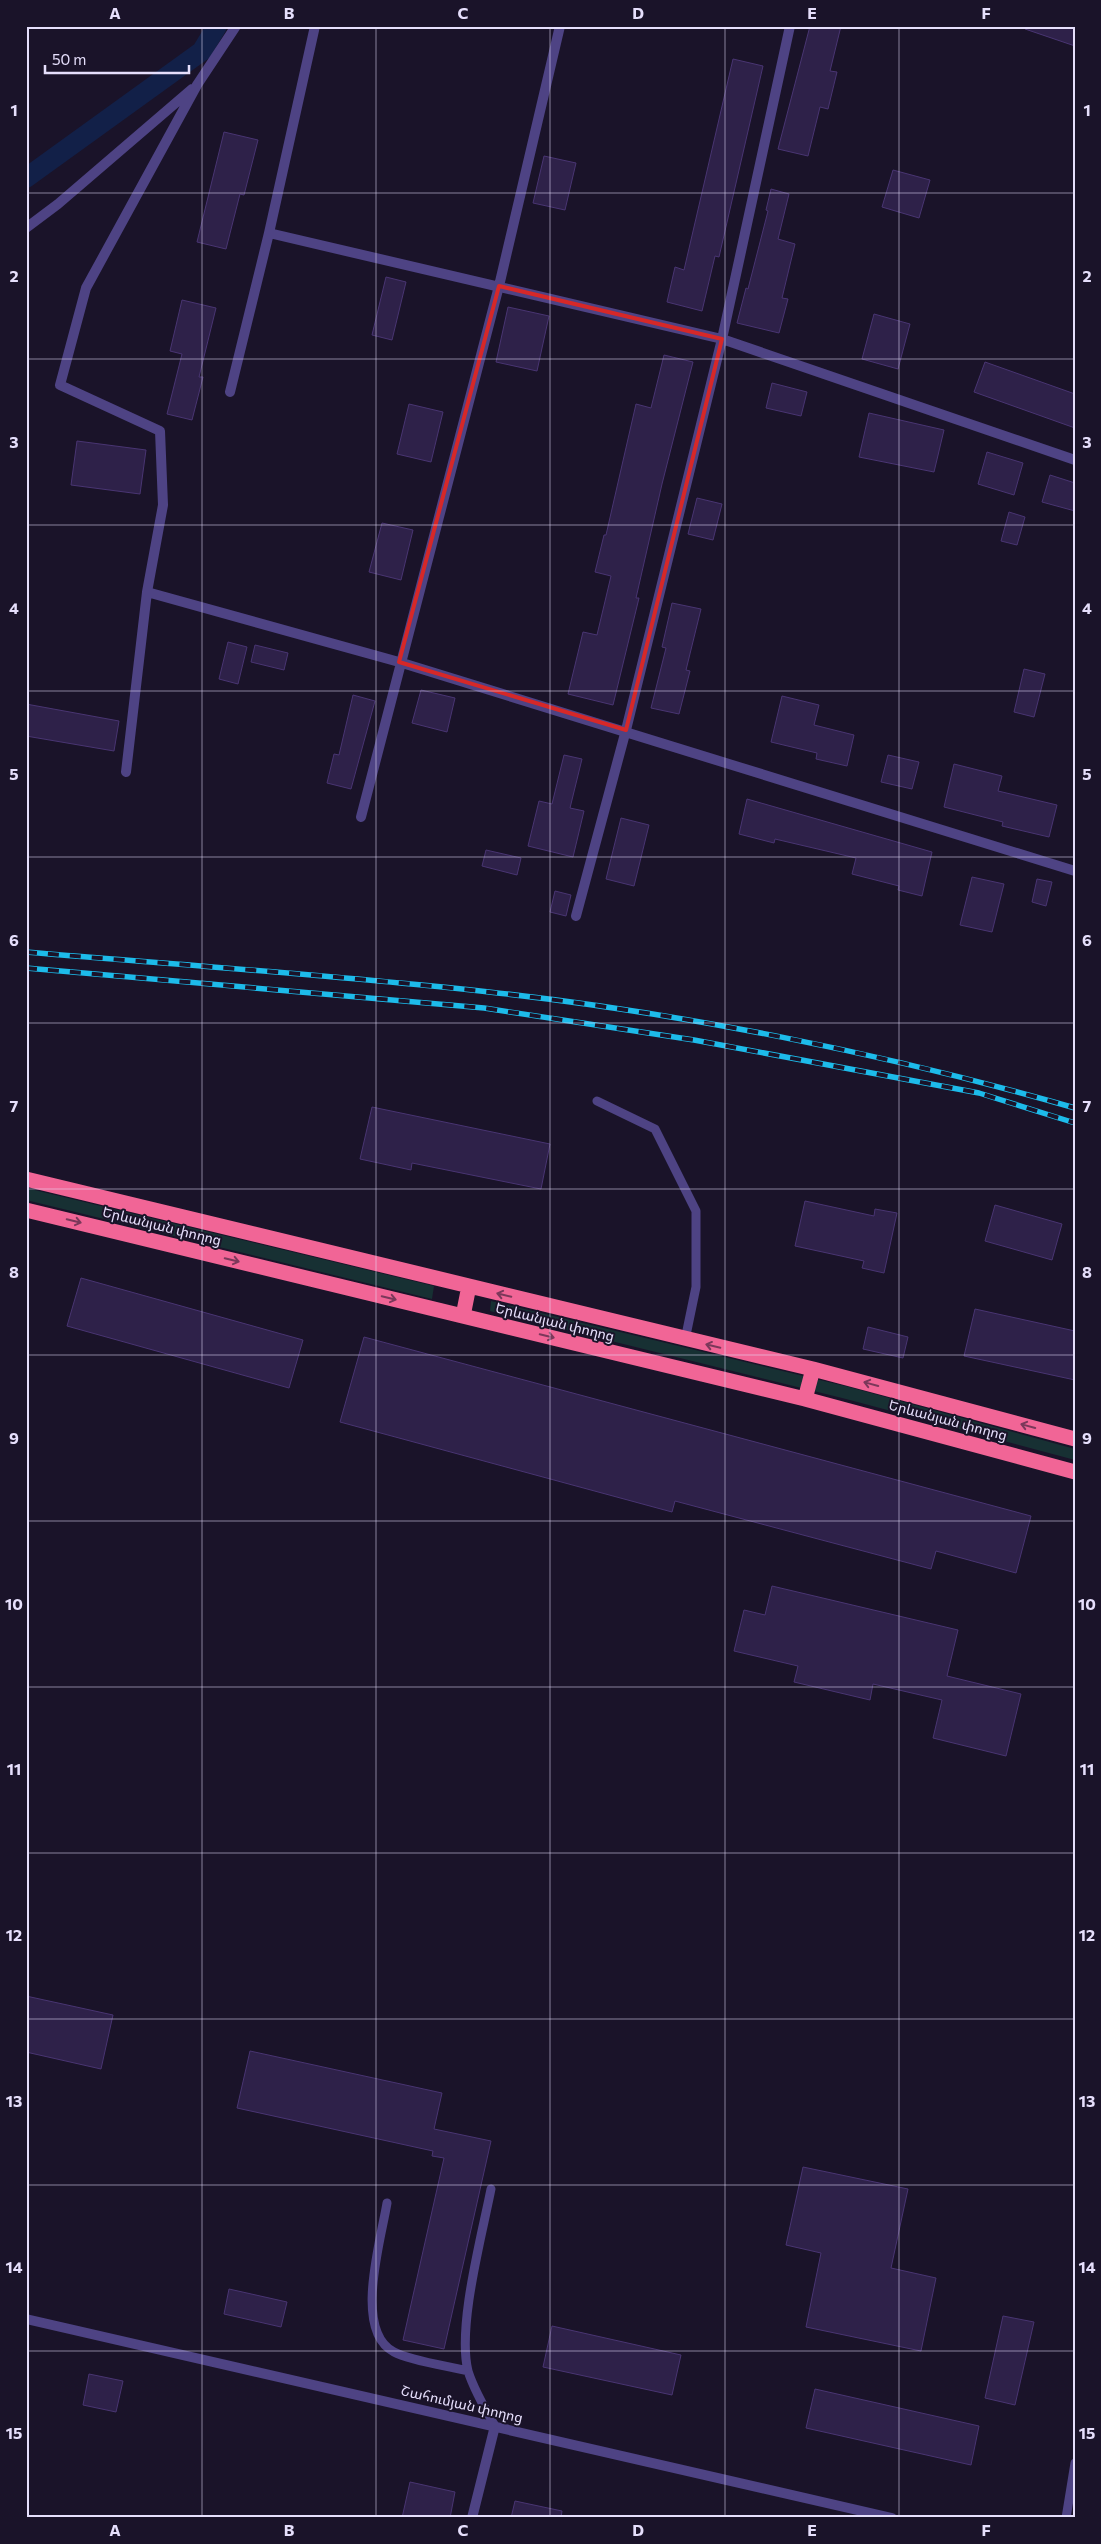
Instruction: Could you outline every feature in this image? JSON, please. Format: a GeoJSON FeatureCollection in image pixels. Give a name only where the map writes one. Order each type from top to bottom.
{"type":"FeatureCollection","features":[{"type":"Feature","properties":{"kind":"highway","name":"Երևանյան փողոց"},"geometry":{"type":"LineString","coordinates":[[26,1179],[685,1340],[814,1369],[1075,1439]]}},
{"type":"Feature","properties":{"kind":"highway","name":"Երևանյան փողոց"},"geometry":{"type":"LineString","coordinates":[[26,1210],[805,1399],[1075,1472]]}},
{"type":"Feature","properties":{"kind":"highway"},"geometry":{"type":"LineString","coordinates":[[463,1316],[469,1286]]}},
{"type":"Feature","properties":{"kind":"highway"},"geometry":{"type":"LineString","coordinates":[[805,1399],[814,1369]]}},
{"type":"Feature","properties":{"kind":"street"},"geometry":{"type":"LineString","coordinates":[[126,772],[147,592],[164,505],[160,431],[60,385],[86,288],[197,85],[236,26]]}},
{"type":"Feature","properties":{"kind":"street"},"geometry":{"type":"LineString","coordinates":[[230,392],[269,233],[315,26]]}},
{"type":"Feature","properties":{"kind":"street"},"geometry":{"type":"LineString","coordinates":[[361,817],[399,662],[498,286],[560,26]]}},
{"type":"Feature","properties":{"kind":"street"},"geometry":{"type":"LineString","coordinates":[[576,916],[626,730],[722,339],[790,26]]}},
{"type":"Feature","properties":{"kind":"street"},"geometry":{"type":"LineString","coordinates":[[26,228],[58,204],[197,85]]}},
{"type":"Feature","properties":{"kind":"street"},"geometry":{"type":"LineString","coordinates":[[269,233],[722,339],[1075,460]]}},
{"type":"Feature","properties":{"kind":"street"},"geometry":{"type":"LineString","coordinates":[[147,592],[399,662],[626,730],[1075,871]]}},
{"type":"Feature","properties":{"kind":"street","name":"Շահումյան փողոց"},"geometry":{"type":"LineString","coordinates":[[26,2319],[892,2518]]}},
{"type":"Feature","properties":{"kind":"street"},"geometry":{"type":"LineString","coordinates":[[472,2518],[495,2426]]}},
{"type":"Feature","properties":{"kind":"lane"},"geometry":{"type":"LineString","coordinates":[[597,1101],[656,1129],[696,1211],[696,1287],[685,1340]]}},
{"type":"Feature","properties":{"kind":"lane"},"geometry":{"type":"LineString","coordinates":[[491,2188],[468,2310],[465,2348],[468,2371],[484,2407],[495,2426]]}},
{"type":"Feature","properties":{"kind":"lane"},"geometry":{"type":"LineString","coordinates":[[387,2203],[372,2295],[371,2318],[376,2333],[383,2345],[395,2353],[468,2371]]}},
{"type":"Feature","properties":{"kind":"lane"},"geometry":{"type":"LineString","coordinates":[[1066,2518],[1075,2463]]}},
{"type":"Feature","properties":{"kind":"highlighted area"},"geometry":{"type":"Polygon","coordinates":[[[499,286],[722,339],[626,730],[399,662],[499,286]]]}},
{"type":"Feature","properties":{"kind":"green space"},"geometry":{"type":"Polygon","coordinates":[[[26,1188],[434,1286],[432,1299],[26,1200],[26,1188]]]}},
{"type":"Feature","properties":{"kind":"green space"},"geometry":{"type":"Polygon","coordinates":[[[491,1301],[849,1387],[1075,1449],[1075,1460],[846,1399],[490,1311],[491,1301]]]}},
{"type":"Feature","properties":{"kind":"building"},"geometry":{"type":"Polygon","coordinates":[[[810,26],[841,26],[830,71],[837,72],[828,109],[820,107],[808,156],[778,149],[810,26]]]}},
{"type":"Feature","properties":{"kind":"building"},"geometry":{"type":"Polygon","coordinates":[[[1026,26],[1075,26],[1075,46],[1025,29],[1026,26]]]}},
{"type":"Feature","properties":{"kind":"building"},"geometry":{"type":"Polygon","coordinates":[[[733,59],[763,66],[719,257],[715,256],[702,311],[667,302],[675,267],[684,270],[733,59]]]}},
{"type":"Feature","properties":{"kind":"building"},"geometry":{"type":"Polygon","coordinates":[[[224,132],[258,140],[244,195],[240,194],[226,249],[197,242],[224,132]]]}},
{"type":"Feature","properties":{"kind":"building"},"geometry":{"type":"Polygon","coordinates":[[[544,156],[576,163],[565,210],[533,203],[544,156]]]}},
{"type":"Feature","properties":{"kind":"building"},"geometry":{"type":"Polygon","coordinates":[[[893,170],[930,180],[919,218],[882,207],[893,170]]]}},
{"type":"Feature","properties":{"kind":"building"},"geometry":{"type":"Polygon","coordinates":[[[771,189],[789,194],[778,239],[795,244],[782,298],[788,299],[779,333],[737,323],[746,288],[748,289],[768,211],[766,210],[771,189]]]}},
{"type":"Feature","properties":{"kind":"building"},"geometry":{"type":"Polygon","coordinates":[[[386,277],[406,282],[392,340],[372,335],[386,277]]]}},
{"type":"Feature","properties":{"kind":"building"},"geometry":{"type":"Polygon","coordinates":[[[182,300],[216,308],[199,377],[203,377],[192,420],[167,414],[182,354],[170,351],[182,300]]]}},
{"type":"Feature","properties":{"kind":"building"},"geometry":{"type":"Polygon","coordinates":[[[508,307],[549,316],[537,371],[496,362],[508,307]]]}},
{"type":"Feature","properties":{"kind":"building"},"geometry":{"type":"Polygon","coordinates":[[[874,314],[910,324],[898,369],[862,359],[874,314]]]}},
{"type":"Feature","properties":{"kind":"building"},"geometry":{"type":"Polygon","coordinates":[[[664,355],[693,362],[662,484],[636,598],[639,598],[613,705],[568,694],[583,632],[597,635],[611,576],[595,572],[604,535],[606,535],[636,404],[651,408],[664,355]]]}},
{"type":"Feature","properties":{"kind":"building"},"geometry":{"type":"Polygon","coordinates":[[[985,362],[1075,394],[1075,428],[974,392],[985,362]]]}},
{"type":"Feature","properties":{"kind":"building"},"geometry":{"type":"Polygon","coordinates":[[[772,383],[807,392],[801,416],[766,408],[772,383]]]}},
{"type":"Feature","properties":{"kind":"building"},"geometry":{"type":"Polygon","coordinates":[[[409,404],[443,412],[431,462],[397,454],[409,404]]]}},
{"type":"Feature","properties":{"kind":"building"},"geometry":{"type":"Polygon","coordinates":[[[869,413],[944,430],[934,472],[859,457],[869,413]]]}},
{"type":"Feature","properties":{"kind":"building"},"geometry":{"type":"Polygon","coordinates":[[[77,441],[146,450],[140,494],[71,485],[77,441]]]}},
{"type":"Feature","properties":{"kind":"building"},"geometry":{"type":"Polygon","coordinates":[[[987,452],[1023,463],[1014,495],[978,484],[987,452]]]}},
{"type":"Feature","properties":{"kind":"building"},"geometry":{"type":"Polygon","coordinates":[[[1050,475],[1075,483],[1075,511],[1042,502],[1050,475]]]}},
{"type":"Feature","properties":{"kind":"building"},"geometry":{"type":"Polygon","coordinates":[[[697,498],[722,504],[713,540],[688,534],[697,498]]]}},
{"type":"Feature","properties":{"kind":"building"},"geometry":{"type":"Polygon","coordinates":[[[1009,512],[1025,517],[1017,545],[1001,541],[1009,512]]]}},
{"type":"Feature","properties":{"kind":"building"},"geometry":{"type":"Polygon","coordinates":[[[382,523],[413,530],[401,580],[369,572],[382,523]]]}},
{"type":"Feature","properties":{"kind":"building"},"geometry":{"type":"Polygon","coordinates":[[[672,603],[701,609],[686,670],[690,671],[679,714],[651,708],[666,648],[662,647],[672,603]]]}},
{"type":"Feature","properties":{"kind":"building"},"geometry":{"type":"Polygon","coordinates":[[[228,642],[247,647],[238,684],[219,679],[228,642]]]}},
{"type":"Feature","properties":{"kind":"building"},"geometry":{"type":"Polygon","coordinates":[[[255,645],[288,653],[284,670],[251,662],[255,645]]]}},
{"type":"Feature","properties":{"kind":"building"},"geometry":{"type":"Polygon","coordinates":[[[1024,669],[1045,674],[1034,717],[1014,712],[1024,669]]]}},
{"type":"Feature","properties":{"kind":"building"},"geometry":{"type":"Polygon","coordinates":[[[421,690],[455,698],[447,732],[412,723],[421,690]]]}},
{"type":"Feature","properties":{"kind":"building"},"geometry":{"type":"Polygon","coordinates":[[[353,695],[375,701],[351,789],[327,783],[334,754],[339,755],[353,695]]]}},
{"type":"Feature","properties":{"kind":"building"},"geometry":{"type":"Polygon","coordinates":[[[782,696],[819,705],[814,725],[854,735],[847,766],[816,759],[817,753],[771,742],[782,696]]]}},
{"type":"Feature","properties":{"kind":"building"},"geometry":{"type":"Polygon","coordinates":[[[26,704],[119,721],[114,751],[26,736],[26,704]]]}},
{"type":"Feature","properties":{"kind":"building"},"geometry":{"type":"Polygon","coordinates":[[[564,755],[582,759],[570,808],[584,811],[573,857],[528,846],[539,801],[552,804],[564,755]]]}},
{"type":"Feature","properties":{"kind":"building"},"geometry":{"type":"Polygon","coordinates":[[[888,755],[919,762],[912,789],[881,782],[888,755]]]}},
{"type":"Feature","properties":{"kind":"building"},"geometry":{"type":"Polygon","coordinates":[[[954,764],[1002,776],[998,791],[1057,805],[1049,837],[1002,826],[1003,822],[944,807],[954,764]]]}},
{"type":"Feature","properties":{"kind":"building"},"geometry":{"type":"Polygon","coordinates":[[[747,799],[932,852],[922,896],[898,890],[899,886],[852,874],[856,858],[775,839],[774,843],[739,834],[747,799]]]}},
{"type":"Feature","properties":{"kind":"building"},"geometry":{"type":"Polygon","coordinates":[[[621,818],[649,825],[634,886],[606,879],[621,818]]]}},
{"type":"Feature","properties":{"kind":"building"},"geometry":{"type":"Polygon","coordinates":[[[486,850],[521,858],[517,875],[482,866],[486,850]]]}},
{"type":"Feature","properties":{"kind":"building"},"geometry":{"type":"Polygon","coordinates":[[[972,877],[1004,884],[992,932],[960,925],[972,877]]]}},
{"type":"Feature","properties":{"kind":"building"},"geometry":{"type":"Polygon","coordinates":[[[1037,879],[1052,882],[1046,906],[1032,902],[1037,879]]]}},
{"type":"Feature","properties":{"kind":"building"},"geometry":{"type":"Polygon","coordinates":[[[555,891],[571,895],[566,916],[550,912],[555,891]]]}},
{"type":"Feature","properties":{"kind":"building"},"geometry":{"type":"Polygon","coordinates":[[[372,1107],[550,1144],[541,1189],[412,1163],[411,1170],[360,1159],[372,1107]]]}},
{"type":"Feature","properties":{"kind":"building"},"geometry":{"type":"Polygon","coordinates":[[[805,1201],[874,1216],[875,1209],[897,1213],[884,1273],[862,1268],[864,1261],[795,1246],[805,1201]]]}},
{"type":"Feature","properties":{"kind":"building"},"geometry":{"type":"Polygon","coordinates":[[[995,1205],[1062,1224],[1052,1260],[985,1241],[995,1205]]]}},
{"type":"Feature","properties":{"kind":"building"},"geometry":{"type":"Polygon","coordinates":[[[81,1278],[303,1340],[289,1388],[67,1326],[81,1278]]]}},
{"type":"Feature","properties":{"kind":"building"},"geometry":{"type":"Polygon","coordinates":[[[975,1309],[1075,1331],[1075,1380],[964,1356],[975,1309]]]}},
{"type":"Feature","properties":{"kind":"building"},"geometry":{"type":"Polygon","coordinates":[[[868,1327],[908,1337],[903,1358],[863,1349],[868,1327]]]}},
{"type":"Feature","properties":{"kind":"building"},"geometry":{"type":"Polygon","coordinates":[[[364,1337],[1031,1516],[1016,1573],[936,1551],[931,1569],[675,1501],[672,1512],[340,1422],[364,1337]]]}},
{"type":"Feature","properties":{"kind":"building"},"geometry":{"type":"Polygon","coordinates":[[[772,1586],[958,1630],[947,1676],[1021,1694],[1006,1756],[933,1738],[942,1700],[873,1684],[870,1700],[794,1682],[798,1666],[734,1651],[744,1610],[765,1615],[772,1586]]]}},
{"type":"Feature","properties":{"kind":"building"},"geometry":{"type":"Polygon","coordinates":[[[26,1996],[113,2015],[101,2069],[26,2052],[26,1996]]]}},
{"type":"Feature","properties":{"kind":"building"},"geometry":{"type":"Polygon","coordinates":[[[250,2051],[442,2093],[434,2129],[491,2141],[444,2349],[403,2340],[444,2158],[432,2156],[433,2151],[237,2108],[250,2051]]]}},
{"type":"Feature","properties":{"kind":"building"},"geometry":{"type":"Polygon","coordinates":[[[803,2167],[908,2189],[891,2268],[936,2278],[921,2351],[806,2327],[821,2253],[786,2245],[803,2167]]]}},
{"type":"Feature","properties":{"kind":"building"},"geometry":{"type":"Polygon","coordinates":[[[229,2289],[287,2302],[281,2327],[224,2314],[229,2289]]]}},
{"type":"Feature","properties":{"kind":"building"},"geometry":{"type":"Polygon","coordinates":[[[1003,2316],[1034,2322],[1015,2405],[985,2398],[1003,2316]]]}},
{"type":"Feature","properties":{"kind":"building"},"geometry":{"type":"Polygon","coordinates":[[[552,2326],[681,2355],[672,2395],[543,2367],[552,2326]]]}},
{"type":"Feature","properties":{"kind":"building"},"geometry":{"type":"Polygon","coordinates":[[[89,2374],[123,2381],[116,2412],[83,2405],[89,2374]]]}},
{"type":"Feature","properties":{"kind":"building"},"geometry":{"type":"Polygon","coordinates":[[[815,2389],[979,2426],[971,2465],[806,2428],[815,2389]]]}},
{"type":"Feature","properties":{"kind":"building"},"geometry":{"type":"Polygon","coordinates":[[[410,2482],[455,2492],[450,2518],[402,2518],[410,2482]]]}},
{"type":"Feature","properties":{"kind":"building"},"geometry":{"type":"Polygon","coordinates":[[[515,2501],[562,2511],[561,2518],[511,2518],[515,2501]]]}},
{"type":"Feature","properties":{"kind":"waterway"},"geometry":{"type":"LineString","coordinates":[[26,178],[202,51],[217,26]]}},
{"type":"Feature","properties":{"kind":"railway"},"geometry":{"type":"LineString","coordinates":[[26,952],[431,986],[636,1011],[858,1053],[1004,1088],[1075,1108]]}},
{"type":"Feature","properties":{"kind":"railway"},"geometry":{"type":"LineString","coordinates":[[26,968],[484,1008],[694,1040],[979,1093],[1075,1123]]}}]}
